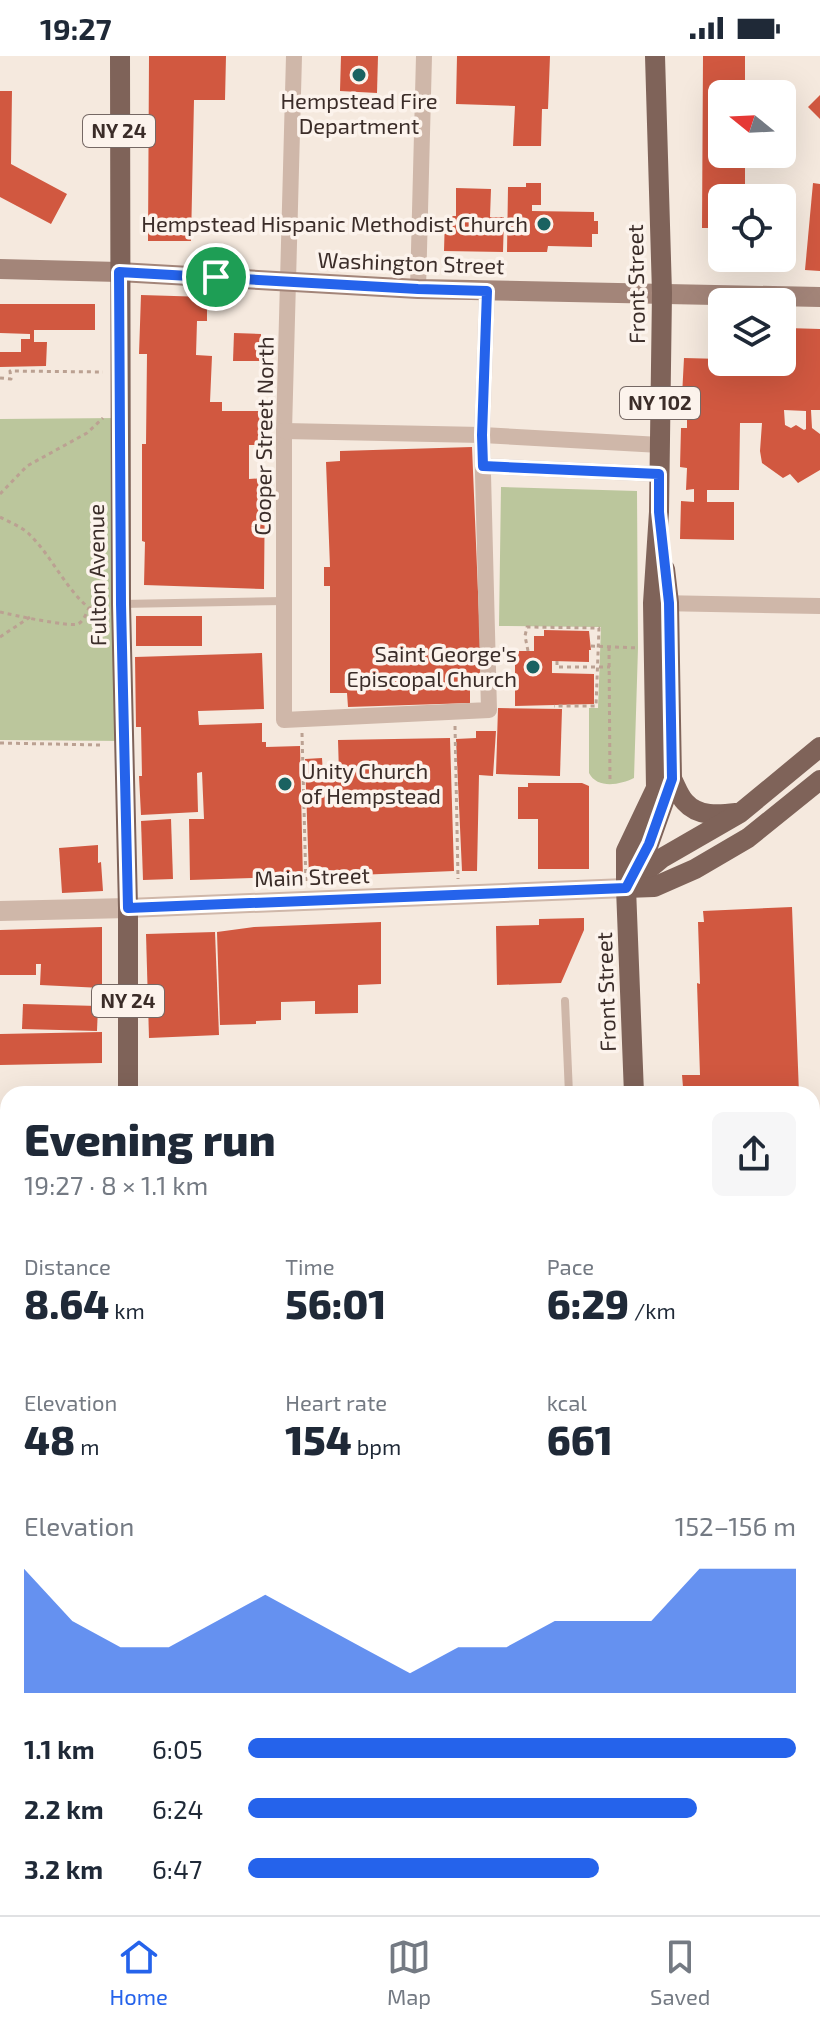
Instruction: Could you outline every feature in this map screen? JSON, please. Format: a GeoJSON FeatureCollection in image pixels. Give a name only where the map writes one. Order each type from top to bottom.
{"type":"FeatureCollection","features":[{"type":"Feature","properties":{"kind":"main road","name":"Fulton Avenue"},"geometry":{"type":"LineString","coordinates":[[120,56],[121,604],[128,908],[128,1086]]}},
{"type":"Feature","properties":{"kind":"main road","name":"Front Street"},"geometry":{"type":"LineString","coordinates":[[626,888],[649,844],[672,779],[661,603],[659,474],[662,293],[655,56]]}},
{"type":"Feature","properties":{"kind":"main road","name":"Washington Street"},"geometry":{"type":"LineString","coordinates":[[0,269],[119,272],[418,289],[820,297]]}},
{"type":"Feature","properties":{"kind":"main road","name":"Front Street"},"geometry":{"type":"LineString","coordinates":[[634,1086],[626,851],[656,788],[661,603]]}},
{"type":"Feature","properties":{"kind":"main road"},"geometry":{"type":"LineString","coordinates":[[626,888],[662,858],[740,813],[820,747]]}},
{"type":"Feature","properties":{"kind":"main road"},"geometry":{"type":"LineString","coordinates":[[672,779],[684,802],[694,809],[713,815],[740,813]]}},
{"type":"Feature","properties":{"kind":"main road"},"geometry":{"type":"LineString","coordinates":[[626,888],[654,887],[695,869],[748,838],[820,780]]}},
{"type":"Feature","properties":{"kind":"street","name":"Cooper Street North"},"geometry":{"type":"LineString","coordinates":[[294,56],[284,431],[284,720],[301,719]]}},
{"type":"Feature","properties":{"kind":"street"},"geometry":{"type":"LineString","coordinates":[[418,289],[424,56]]}},
{"type":"Feature","properties":{"kind":"street"},"geometry":{"type":"LineString","coordinates":[[301,719],[489,710],[482,435],[487,291]]}},
{"type":"Feature","properties":{"kind":"street"},"geometry":{"type":"LineString","coordinates":[[284,431],[482,435],[660,445]]}},
{"type":"Feature","properties":{"kind":"street"},"geometry":{"type":"LineString","coordinates":[[483,466],[659,474]]}},
{"type":"Feature","properties":{"kind":"street"},"geometry":{"type":"LineString","coordinates":[[661,603],[820,606]]}},
{"type":"Feature","properties":{"kind":"street","name":"Main Street"},"geometry":{"type":"LineString","coordinates":[[0,911],[626,888]]}},
{"type":"Feature","properties":{"kind":"lane"},"geometry":{"type":"LineString","coordinates":[[121,604],[284,601]]}},
{"type":"Feature","properties":{"kind":"lane"},"geometry":{"type":"LineString","coordinates":[[565,1001],[569,1086]]}},
{"type":"Feature","properties":{"kind":"path"},"geometry":{"type":"LineString","coordinates":[[0,378],[11,379],[10,371],[103,372]]}},
{"type":"Feature","properties":{"kind":"path"},"geometry":{"type":"LineString","coordinates":[[0,494],[27,466],[87,433],[103,418]]}},
{"type":"Feature","properties":{"kind":"path"},"geometry":{"type":"LineString","coordinates":[[0,517],[25,530],[49,556],[75,596],[89,608],[121,604]]}},
{"type":"Feature","properties":{"kind":"path"},"geometry":{"type":"LineString","coordinates":[[0,612],[66,625],[77,624],[89,608]]}},
{"type":"Feature","properties":{"kind":"path"},"geometry":{"type":"LineString","coordinates":[[0,637],[30,617]]}},
{"type":"Feature","properties":{"kind":"path"},"geometry":{"type":"LineString","coordinates":[[528,651],[527,627],[599,628],[596,706],[554,706]]}},
{"type":"Feature","properties":{"kind":"path"},"geometry":{"type":"LineString","coordinates":[[591,646],[638,648]]}},
{"type":"Feature","properties":{"kind":"path"},"geometry":{"type":"LineString","coordinates":[[609,647],[610,783]]}},
{"type":"Feature","properties":{"kind":"path"},"geometry":{"type":"LineString","coordinates":[[557,661],[557,674]]}},
{"type":"Feature","properties":{"kind":"path"},"geometry":{"type":"LineString","coordinates":[[557,667],[610,667]]}},
{"type":"Feature","properties":{"kind":"path"},"geometry":{"type":"LineString","coordinates":[[454,711],[458,895]]}},
{"type":"Feature","properties":{"kind":"path"},"geometry":{"type":"LineString","coordinates":[[301,719],[307,901]]}},
{"type":"Feature","properties":{"kind":"path"},"geometry":{"type":"LineString","coordinates":[[0,743],[101,745]]}},
{"type":"Feature","properties":{"kind":"green space"},"geometry":{"type":"Polygon","coordinates":[[[120,418],[124,741],[0,740],[0,419],[120,418]]]}},
{"type":"Feature","properties":{"kind":"green space"},"geometry":{"type":"Polygon","coordinates":[[[501,487],[637,491],[638,648],[634,778],[616,784],[603,783],[597,782],[589,773],[589,708],[598,708],[601,627],[499,626],[501,487]]]}},
{"type":"Feature","properties":{"kind":"building"},"geometry":{"type":"Polygon","coordinates":[[[149,56],[226,56],[225,100],[194,100],[191,241],[148,241],[149,56]]]}},
{"type":"Feature","properties":{"kind":"building","name":"Hempstead Fire Department"},"geometry":{"type":"Polygon","coordinates":[[[341,56],[378,56],[377,93],[340,91],[341,56]]]}},
{"type":"Feature","properties":{"kind":"building"},"geometry":{"type":"Polygon","coordinates":[[[457,56],[550,56],[548,109],[542,109],[541,146],[513,146],[515,106],[456,104],[457,56]]]}},
{"type":"Feature","properties":{"kind":"building"},"geometry":{"type":"Polygon","coordinates":[[[703,56],[745,56],[745,80],[708,80],[708,168],[745,168],[745,184],[708,184],[708,228],[702,228],[703,56]]]}},
{"type":"Feature","properties":{"kind":"building"},"geometry":{"type":"Polygon","coordinates":[[[0,91],[12,91],[11,164],[67,194],[51,224],[0,197],[0,91]]]}},
{"type":"Feature","properties":{"kind":"building"},"geometry":{"type":"Polygon","coordinates":[[[820,95],[820,119],[808,107],[820,95]]]}},
{"type":"Feature","properties":{"kind":"building"},"geometry":{"type":"Polygon","coordinates":[[[526,183],[541,183],[541,205],[532,205],[532,211],[594,212],[598,234],[592,234],[592,247],[548,246],[547,252],[507,252],[508,187],[526,187],[526,183]]]}},
{"type":"Feature","properties":{"kind":"building"},"geometry":{"type":"Polygon","coordinates":[[[813,183],[820,184],[820,271],[805,270],[813,183]]]}},
{"type":"Feature","properties":{"kind":"building"},"geometry":{"type":"Polygon","coordinates":[[[456,188],[491,189],[490,217],[504,217],[503,252],[444,251],[445,216],[456,216],[456,188]]]}},
{"type":"Feature","properties":{"kind":"building"},"geometry":{"type":"Polygon","coordinates":[[[141,295],[207,297],[207,321],[197,321],[196,355],[212,356],[210,402],[222,402],[222,411],[261,411],[261,445],[249,445],[249,479],[265,478],[264,589],[144,585],[142,444],[146,444],[147,354],[139,354],[141,295]]]}},
{"type":"Feature","properties":{"kind":"building"},"geometry":{"type":"Polygon","coordinates":[[[0,304],[95,304],[95,330],[34,330],[34,342],[47,342],[46,366],[0,367],[0,352],[21,352],[21,339],[30,339],[30,334],[0,333],[0,304]]]}},
{"type":"Feature","properties":{"kind":"building"},"geometry":{"type":"Polygon","coordinates":[[[796,328],[820,329],[820,410],[811,410],[812,428],[820,434],[820,470],[798,483],[790,474],[783,478],[762,463],[762,423],[740,423],[739,490],[707,490],[707,502],[734,502],[734,540],[680,539],[681,501],[694,502],[694,489],[686,490],[687,468],[680,467],[681,428],[687,428],[687,408],[695,408],[695,396],[682,396],[684,358],[708,359],[708,376],[796,376],[796,328]],[[784,410],[785,425],[806,429],[806,411],[784,410]]]}},
{"type":"Feature","properties":{"kind":"building"},"geometry":{"type":"Polygon","coordinates":[[[234,333],[261,334],[260,361],[233,361],[234,333]]]}},
{"type":"Feature","properties":{"kind":"building"},"geometry":{"type":"Polygon","coordinates":[[[472,447],[482,688],[470,688],[470,703],[348,707],[347,693],[330,693],[330,586],[324,586],[324,567],[330,567],[326,462],[340,461],[340,451],[472,447]]]}},
{"type":"Feature","properties":{"kind":"building"},"geometry":{"type":"Polygon","coordinates":[[[136,616],[202,616],[202,646],[136,646],[136,616]]]}},
{"type":"Feature","properties":{"kind":"building","name":"Saint George's Episcopal Church"},"geometry":{"type":"Polygon","coordinates":[[[544,630],[589,631],[589,662],[552,661],[552,673],[594,674],[594,704],[515,706],[515,651],[534,651],[534,636],[544,636],[544,630]]]}},
{"type":"Feature","properties":{"kind":"building"},"geometry":{"type":"Polygon","coordinates":[[[262,653],[264,709],[198,711],[199,725],[262,723],[262,742],[266,742],[266,747],[300,746],[303,880],[190,880],[189,819],[204,819],[202,772],[197,773],[198,812],[141,815],[141,727],[136,727],[135,657],[262,653]]]}},
{"type":"Feature","properties":{"kind":"building"},"geometry":{"type":"Polygon","coordinates":[[[498,708],[562,709],[560,776],[496,774],[498,708]]]}},
{"type":"Feature","properties":{"kind":"building"},"geometry":{"type":"Polygon","coordinates":[[[476,731],[496,731],[493,776],[479,775],[477,871],[462,871],[456,739],[476,738],[476,731]]]}},
{"type":"Feature","properties":{"kind":"building"},"geometry":{"type":"Polygon","coordinates":[[[450,738],[454,871],[309,877],[305,759],[322,758],[323,774],[339,773],[338,740],[450,738]]]}},
{"type":"Feature","properties":{"kind":"building"},"geometry":{"type":"Polygon","coordinates":[[[528,783],[582,783],[589,786],[589,869],[538,869],[538,819],[518,819],[518,787],[528,787],[528,783]]]}},
{"type":"Feature","properties":{"kind":"building"},"geometry":{"type":"Polygon","coordinates":[[[171,819],[173,879],[143,880],[141,821],[171,819]]]}},
{"type":"Feature","properties":{"kind":"building"},"geometry":{"type":"Polygon","coordinates":[[[98,845],[103,891],[62,893],[59,848],[98,845]]]}},
{"type":"Feature","properties":{"kind":"building"},"geometry":{"type":"Polygon","coordinates":[[[792,907],[799,1086],[683,1086],[682,1075],[700,1075],[698,922],[704,922],[703,911],[792,907]]]}},
{"type":"Feature","properties":{"kind":"building"},"geometry":{"type":"Polygon","coordinates":[[[584,918],[584,930],[561,983],[497,985],[496,926],[539,925],[539,919],[584,918]]]}},
{"type":"Feature","properties":{"kind":"building"},"geometry":{"type":"Polygon","coordinates":[[[381,922],[381,984],[358,985],[358,1013],[315,1014],[315,1001],[281,1002],[281,1020],[220,1025],[217,932],[254,927],[381,922]]]}},
{"type":"Feature","properties":{"kind":"building"},"geometry":{"type":"Polygon","coordinates":[[[102,927],[102,988],[40,985],[41,964],[36,964],[36,975],[0,975],[0,930],[102,927]]]}},
{"type":"Feature","properties":{"kind":"building"},"geometry":{"type":"Polygon","coordinates":[[[215,932],[219,1035],[149,1038],[146,934],[215,932]]]}},
{"type":"Feature","properties":{"kind":"building"},"geometry":{"type":"Polygon","coordinates":[[[23,1004],[98,1006],[97,1031],[22,1029],[23,1004]]]}},
{"type":"Feature","properties":{"kind":"building"},"geometry":{"type":"Polygon","coordinates":[[[102,1032],[102,1063],[0,1065],[0,1034],[102,1032]]]}},
{"type":"Feature","properties":{"kind":"place","name":"Hempstead Fire Department"},"geometry":{"type":"Point","coordinates":[359,75]}},
{"type":"Feature","properties":{"kind":"place","name":"Hempstead Hispanic Methodist Church"},"geometry":{"type":"Point","coordinates":[544,224]}},
{"type":"Feature","properties":{"kind":"place","name":"Saint George's Episcopal Church"},"geometry":{"type":"Point","coordinates":[533,667]}},
{"type":"Feature","properties":{"kind":"place","name":"Unity Church of Hempstead"},"geometry":{"type":"Point","coordinates":[285,784]}},
{"type":"Feature","properties":{"kind":"route"},"geometry":{"type":"LineString","coordinates":[[119,272],[216,277],[487,291],[483,466],[659,474],[659,512],[669,603],[672,779],[649,844],[626,888],[128,908],[121,604],[119,272]]}}]}
